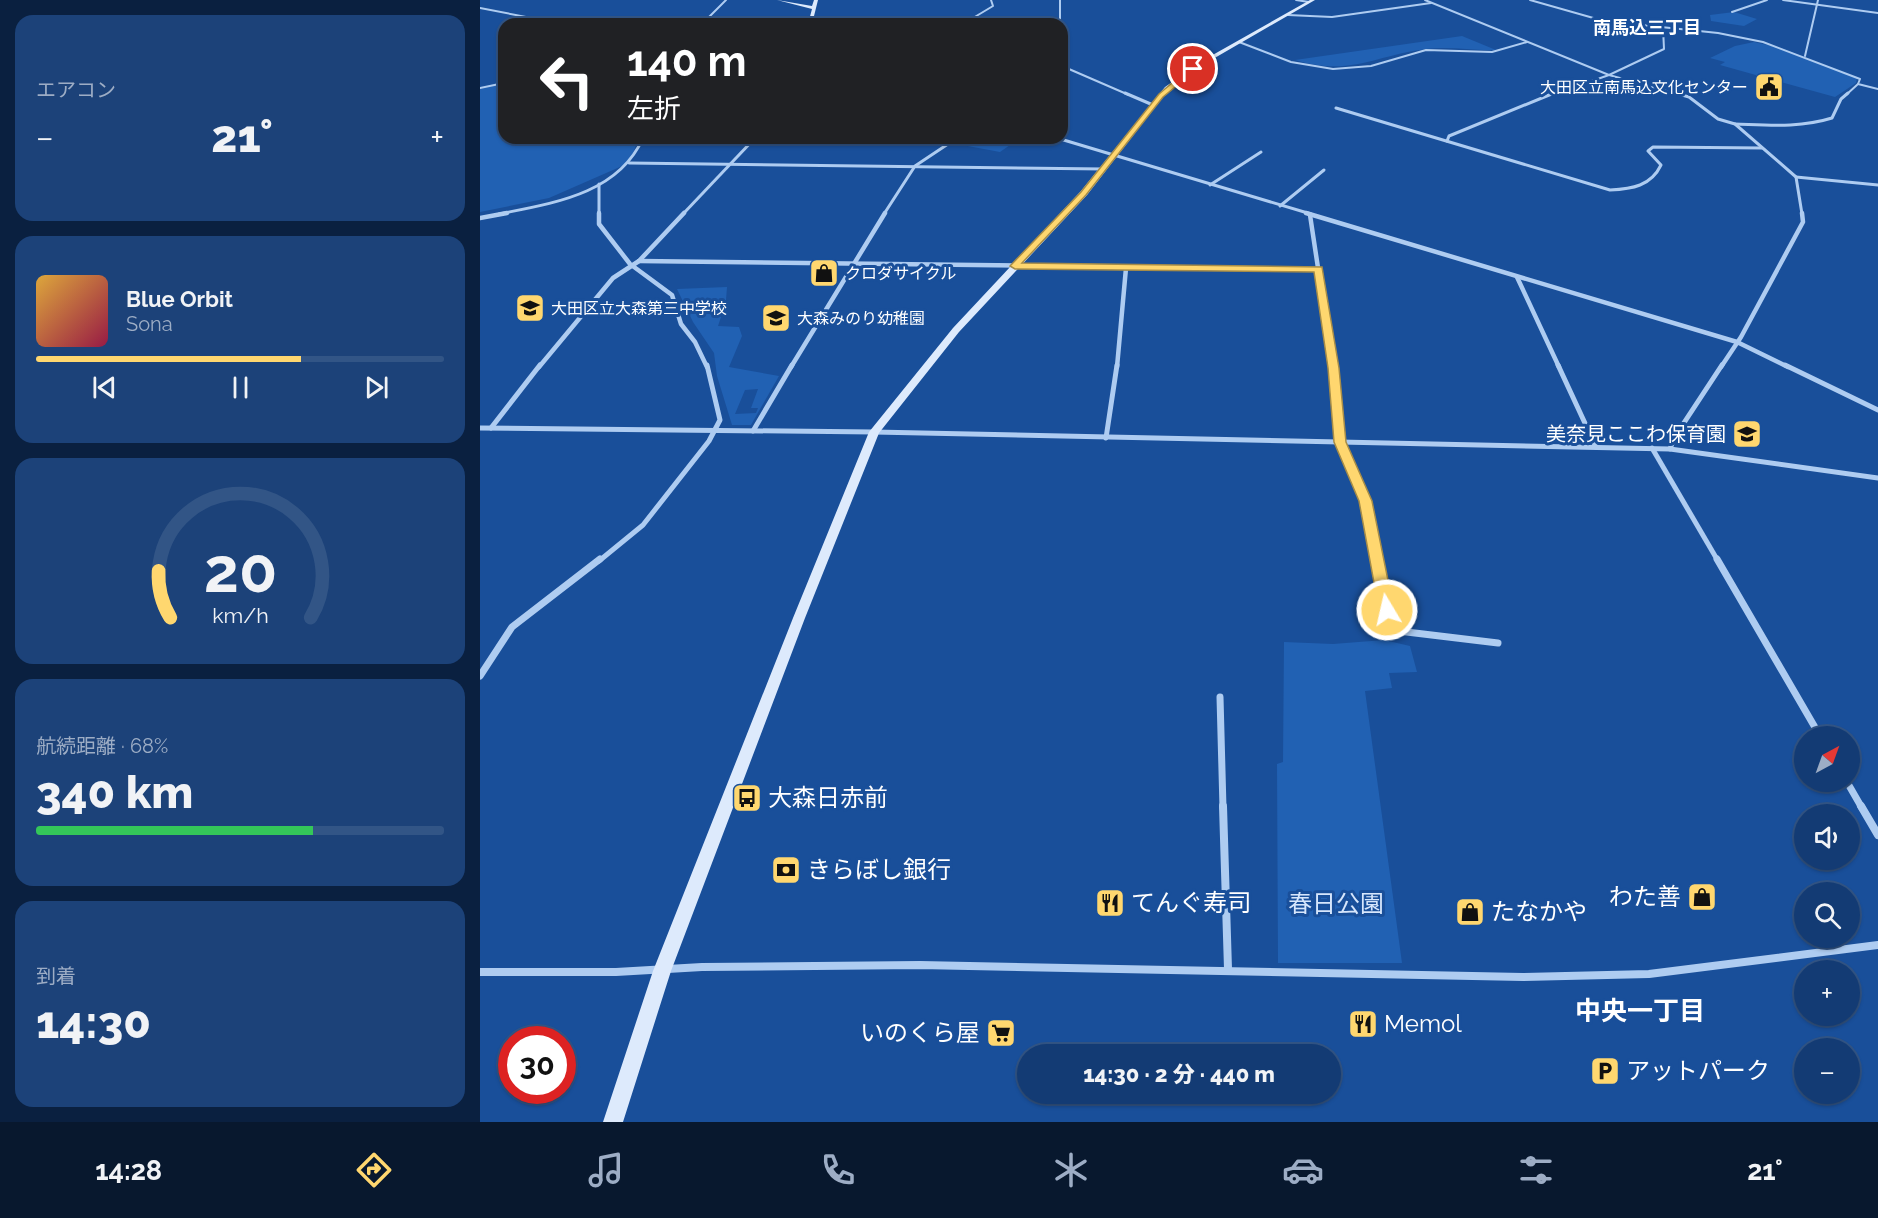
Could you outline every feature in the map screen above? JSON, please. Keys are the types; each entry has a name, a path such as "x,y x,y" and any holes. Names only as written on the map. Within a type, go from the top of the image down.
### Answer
{"street":[{"path":"708,18 726,0"},
{"path":"779,0 814,8"},
{"path":"812,18 817,0"},
{"path":"973,18 993,6 991,0"},
{"path":"1060,0 1060,18"},
{"path":"1296,0 1311,1"},
{"path":"1425,0 1609,75 1689,97 1718,119 1735,124 1784,126 1818,123 1832,118 1841,99 1858,84 1860,79 1805,56 1743,37 1587,17 1530,0"},
{"path":"1732,12 1767,0"},
{"path":"1783,0 1878,13"},
{"path":"1805,56 1818,0"},
{"path":"613,1122 662,971 874,432 949,339 1104,169 1153,105 1178,79 1311,1"},
{"path":"1288,15 1332,17 1432,3"},
{"path":"480,8 531,18"},
{"path":"1447,141 1449,136 1478,122 1554,94 1554,92 1609,75 1664,49 1663,28"},
{"path":"1239,42 1291,62 1317,68 1356,69 1426,50 1492,52 1528,42"},
{"path":"1068,69 1153,105"},
{"path":"480,88 498,84"},
{"path":"1858,84 1878,89"},
{"path":"1336,108 1610,190 1641,186 1659,170 1661,165 1648,151 1653,147 1762,148"},
{"path":"1735,124 1796,177 1878,185"},
{"path":"1068,141 1737,342 1878,410"},
{"path":"480,218 540,205 599,184 616,175 629,163 640,144"},
{"path":"639,261 749,144"},
{"path":"753,431 852,264 915,166 948,144"},
{"path":"1210,185 1261,152"},
{"path":"629,163 1104,169"},
{"path":"1280,206 1324,170"},
{"path":"1670,449 1674,438 1737,342 1803,222 1796,177"},
{"path":"480,676 512,627 550,600 644,525 716,430 720,420 710,372 695,342 681,324 672,295 630,264 599,224 599,184"},
{"path":"1310,214 1334,368 1340,442 1366,501 1390,630 1498,643"},
{"path":"491,428 578,317 613,278 630,264 639,261 1318,269"},
{"path":"1106,438 1120,347 1126,268"},
{"path":"1517,277 1596,447"},
{"path":"480,428 874,432 1652,448 1878,477"},
{"path":"1652,448 1814,726"},
{"path":"1220,697 1228,969"},
{"path":"1853,792 1878,835"},
{"path":"480,972 662,971 702,967 920,965 1228,969 1523,977 1649,974 1878,945"}],"green space":[{"path":"1734,12 1757,19 1744,26 1711,21 1710,15"},
{"path":"1462,36 1496,50 1426,49 1347,66 1314,65 1295,60"},
{"path":"1754,42 1781,48 1857,78 1856,83 1835,97 1720,65 1725,62 1710,58 1735,46"},
{"path":"498,85 498,144 637,144 629,163 549,198 480,212 480,89"},
{"path":"957,144 1011,144 1000,152"},
{"path":"727,287 726,300 718,313 721,317 718,326 739,327 742,336 729,367 779,376 751,425 732,425 717,376 714,353 693,322 677,289","holes":["758,389 751,408 758,408 756,413 735,414 745,390"]},
{"name":"春日公園","path":"1384,640 1410,646 1417,672 1389,673 1392,688 1365,691 1402,963 1278,963 1277,764 1283,762 1284,642 1333,644"}],"place":[{"name":"大田区立南馬込文化センター","path":"1769,87"},
{"name":"クロダサイクル","path":"824,273"},
{"name":"大田区立大森第三中学校","path":"530,308"},
{"name":"大森みのり幼稚園","path":"776,318"},
{"name":"美奈見ここわ保育園","path":"1747,434"},
{"name":"大森日赤前","path":"747,798"},
{"name":"きらぼし銀行","path":"786,870"},
{"name":"わた善","path":"1702,897"},
{"name":"てんぐ寿司","path":"1110,903"},
{"name":"たなかや","path":"1470,912"},
{"name":"Memol","path":"1363,1024"},
{"name":"いのくら屋","path":"1001,1033"},
{"name":"アットパーク","path":"1605,1071"}],"district":[{"name":"南馬込三丁目","path":"1647,28"},
{"name":"中央一丁目","path":"1640,1011"}],"route":[{"path":"1193,69 1161,95 1107,165 1015,266 1318,269 1334,368 1340,442 1366,501 1387,610"}]}
